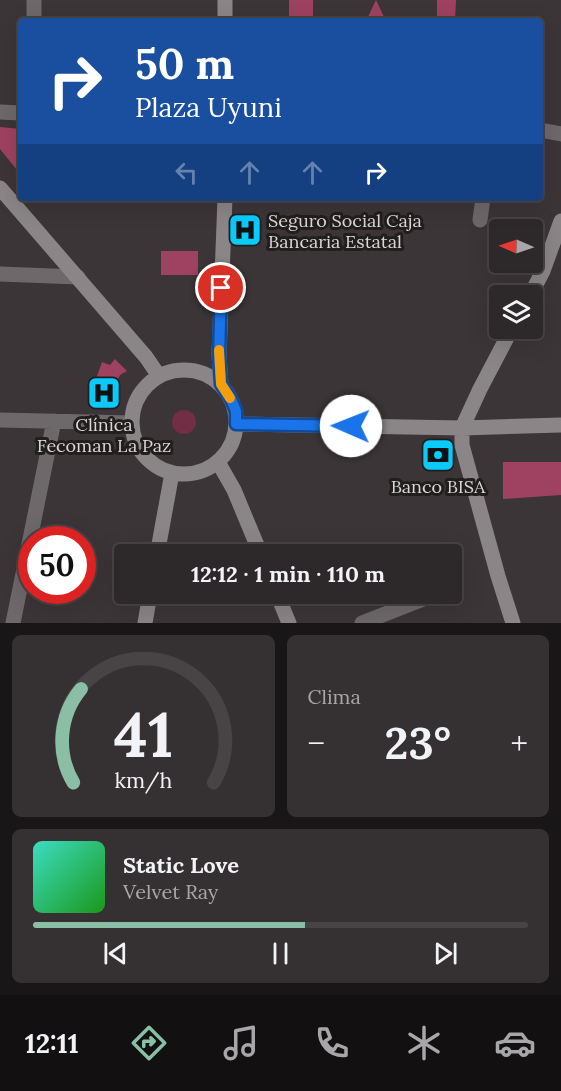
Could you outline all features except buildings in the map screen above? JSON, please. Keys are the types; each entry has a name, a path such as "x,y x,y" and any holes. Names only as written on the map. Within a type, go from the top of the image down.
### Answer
{"main road":[{"path":"225,0 225,18"},
{"path":"0,188 146,357 159,376"},
{"path":"221,384 219,355 225,201"},
{"path":"536,285 561,221"},
{"path":"506,339 462,428 462,445 513,623"},
{"path":"175,370 194,370 221,384 236,411 236,424 231,446 218,462 196,473 172,473 145,456 137,442 132,423 134,409 140,395 159,376 175,370"},
{"path":"236,424 462,428 561,425"},
{"path":"218,462 234,490 256,544"},
{"path":"159,544 172,473"},
{"path":"145,623 148,604"},
{"path":"281,604 289,623"}],"street":[{"path":"34,0 34,18"},
{"path":"0,112 18,113"},
{"path":"543,131 561,134"},
{"path":"480,220 483,201"},
{"path":"0,274 78,277"},
{"path":"0,420 132,423"},
{"path":"13,623 54,421"},
{"path":"362,623 410,604"}],"shaded area":[{"path":"184,410 193,413 196,422 193,431 184,434 175,431 172,422 175,413"}],"slow traffic":[{"path":"219,350 221,384 230,398"}],"place":[{"name":"Seguro Social Caja Bancaria Estatal","path":"245,230"},
{"name":"Clínica Fecoman La Paz","path":"104,393"},
{"name":"Banco BISA","path":"438,455"}],"route":[{"path":"221,288 219,355 221,384 236,411 236,424 351,426"}]}
